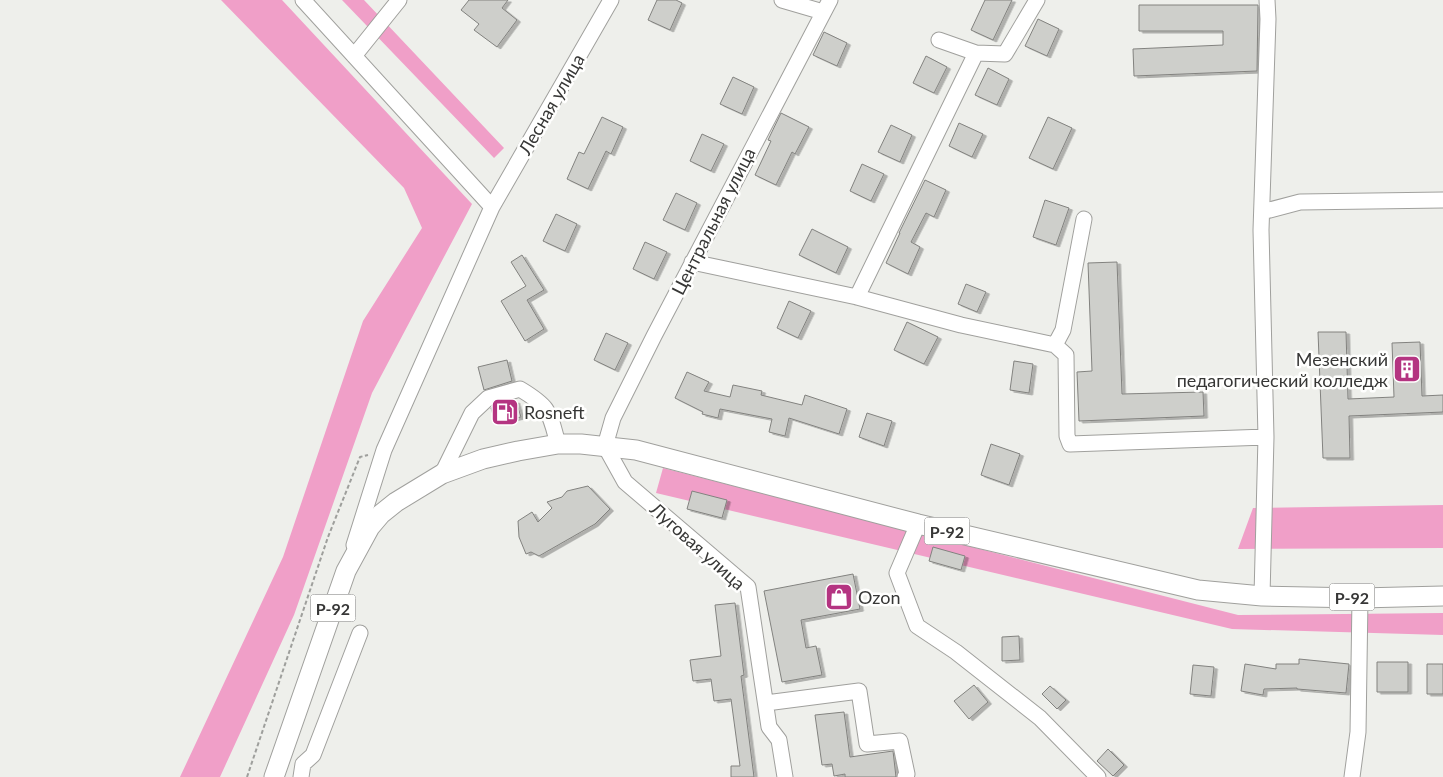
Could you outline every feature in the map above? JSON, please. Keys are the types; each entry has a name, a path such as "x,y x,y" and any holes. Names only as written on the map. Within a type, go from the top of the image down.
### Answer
{"main road":[{"name":"Р-92","path":"274,777 346,571 370,527 381,514 396,502 442,474 482,459 558,444 581,444 636,450 918,524 1198,590 1262,596 1360,598 1443,596"}],"street":[{"path":"303,0 492,207"},
{"path":"354,56 399,0"},
{"name":"Лесная улица","path":"346,571 384,450 492,207 610,0"},
{"path":"782,0 827,6"},
{"path":"939,40 976,53 1005,54 1037,0"},
{"path":"1262,596 1266,437 1262,212 1267,0"},
{"name":"Центральная улица","path":"605,446 613,418 692,262 827,6"},
{"path":"857,297 976,53"},
{"path":"1262,212 1300,202 1443,200"},
{"path":"1056,345 1063,330 1084,219"},
{"path":"692,262 857,297 961,325 1056,345 1066,355 1067,436 1070,444 1266,437"},
{"path":"442,474 472,413 488,398 520,389 538,399 549,412 558,444"},
{"name":"Луговая улица","path":"605,446 625,482 748,587 769,727 779,740 785,777"},
{"path":"918,524 897,573 917,626 956,652 1040,718 1098,777"},
{"path":"1352,777 1358,732 1360,598"},
{"path":"281,758 303,773 313,755 360,633"},
{"path":"766,703 858,691 867,744 900,741 907,774 905,777"}],"path":[{"path":"247,777 328,537 360,457 384,450"}],"shaded area":[{"path":"221,0 282,0 472,204 372,393 294,615 220,777 180,777 283,557 363,321 422,228 404,188"},
{"path":"342,0 364,0 504,148 494,158"},
{"path":"663,468 1238,615 1443,613 1443,635 1232,629 656,493"},
{"path":"1443,505 1443,548 1238,549 1253,508"}],"building":[{"path":"469,0 508,0 502,8 517,20 497,47 474,30 479,24 461,10"},
{"path":"657,0 676,0 682,3 670,30 648,20"},
{"path":"985,0 1012,0 993,40 971,30"},
{"path":"1139,5 1258,5 1257,71 1134,76 1133,49 1223,45 1223,31 1139,31"},
{"path":"1038,19 1059,29 1047,56 1025,46"},
{"path":"824,32 847,43 837,66 813,55"},
{"path":"926,56 947,67 934,93 913,83"},
{"path":"988,68 1009,79 997,105 975,95"},
{"path":"733,77 754,87 742,114 720,104"},
{"path":"781,113 809,127 795,154 792,152 776,185 755,175 771,141 768,140"},
{"path":"602,117 623,127 611,154 606,151 588,189 567,179 579,152 584,154"},
{"path":"1048,117 1072,128 1053,169 1029,158"},
{"path":"959,123 983,134 972,157 949,146"},
{"path":"891,125 912,135 900,162 878,152"},
{"path":"702,134 724,144 711,171 690,161"},
{"path":"862,164 884,174 871,201 850,191"},
{"path":"925,180 946,190 934,217 926,213 911,242 920,247 908,274 886,263"},
{"path":"676,193 697,203 685,230 663,220"},
{"path":"1045,200 1069,208 1056,245 1033,237"},
{"path":"556,214 577,224 565,251 543,241"},
{"path":"812,229 848,247 836,273 799,255"},
{"path":"645,242 667,252 654,279 633,269"},
{"path":"522,255 544,290 527,300 544,329 525,341 501,301 526,286 511,262"},
{"path":"1117,262 1122,394 1203,392 1204,416 1079,421 1077,372 1092,371 1088,263"},
{"path":"966,284 986,292 977,312 958,304"},
{"path":"789,301 811,311 798,338 777,328"},
{"path":"907,322 938,337 924,364 894,350"},
{"name":"Мезенский педагогический колледж","path":"1318,332 1346,332 1348,399 1394,397 1392,343 1420,342 1422,396 1443,395 1443,412 1349,416 1350,458 1323,458"},
{"path":"606,333 628,343 615,370 594,360"},
{"path":"507,360 512,381 484,390 478,367"},
{"path":"1014,361 1033,364 1029,393 1010,390"},
{"path":"687,372 709,382 704,391 730,397 733,385 762,391 761,395 802,405 805,395 847,409 839,434 789,418 785,436 769,432 772,419 720,409 718,418 702,414 703,412 675,398"},
{"name":"Rosneft","path":"516,401 521,417 495,423 491,408"},
{"path":"867,413 892,421 884,446 859,437"},
{"path":"991,444 1020,454 1009,485 981,475"},
{"path":"588,486 610,509 595,524 539,556 531,552 526,554 519,537 518,521 532,512 538,522 552,508 547,502 562,497 567,491"},
{"path":"692,491 727,500 722,518 687,509"},
{"path":"933,547 965,556 961,570 929,561"},
{"path":"853,574 860,609 801,620 806,648 816,646 822,675 782,682 764,591"},
{"path":"735,603 744,675 741,676 754,777 731,777 731,766 740,766 731,699 714,701 711,679 693,681 690,660 721,656 715,605"},
{"path":"1019,636 1020,660 1002,661 1002,637"},
{"path":"1299,659 1349,664 1346,693 1297,688 1264,689 1263,695 1241,691 1245,664 1276,669 1276,664 1299,664"},
{"path":"1377,662 1408,662 1408,692 1377,692"},
{"path":"1427,664 1443,664 1443,694 1427,694"},
{"path":"1193,665 1214,667 1211,696 1190,694"},
{"path":"974,685 988,702 969,719 954,701"},
{"path":"1050,686 1066,700 1057,709 1042,694"},
{"path":"844,712 850,757 893,751 896,777 845,777 845,774 834,776 832,764 822,765 815,715"},
{"path":"1108,749 1124,765 1113,776 1097,761"}],"place":[{"name":"Мезенский педагогический колледж","path":"1407,369"},
{"name":"Rosneft","path":"505,412"},
{"name":"Ozon","path":"839,597"}]}
